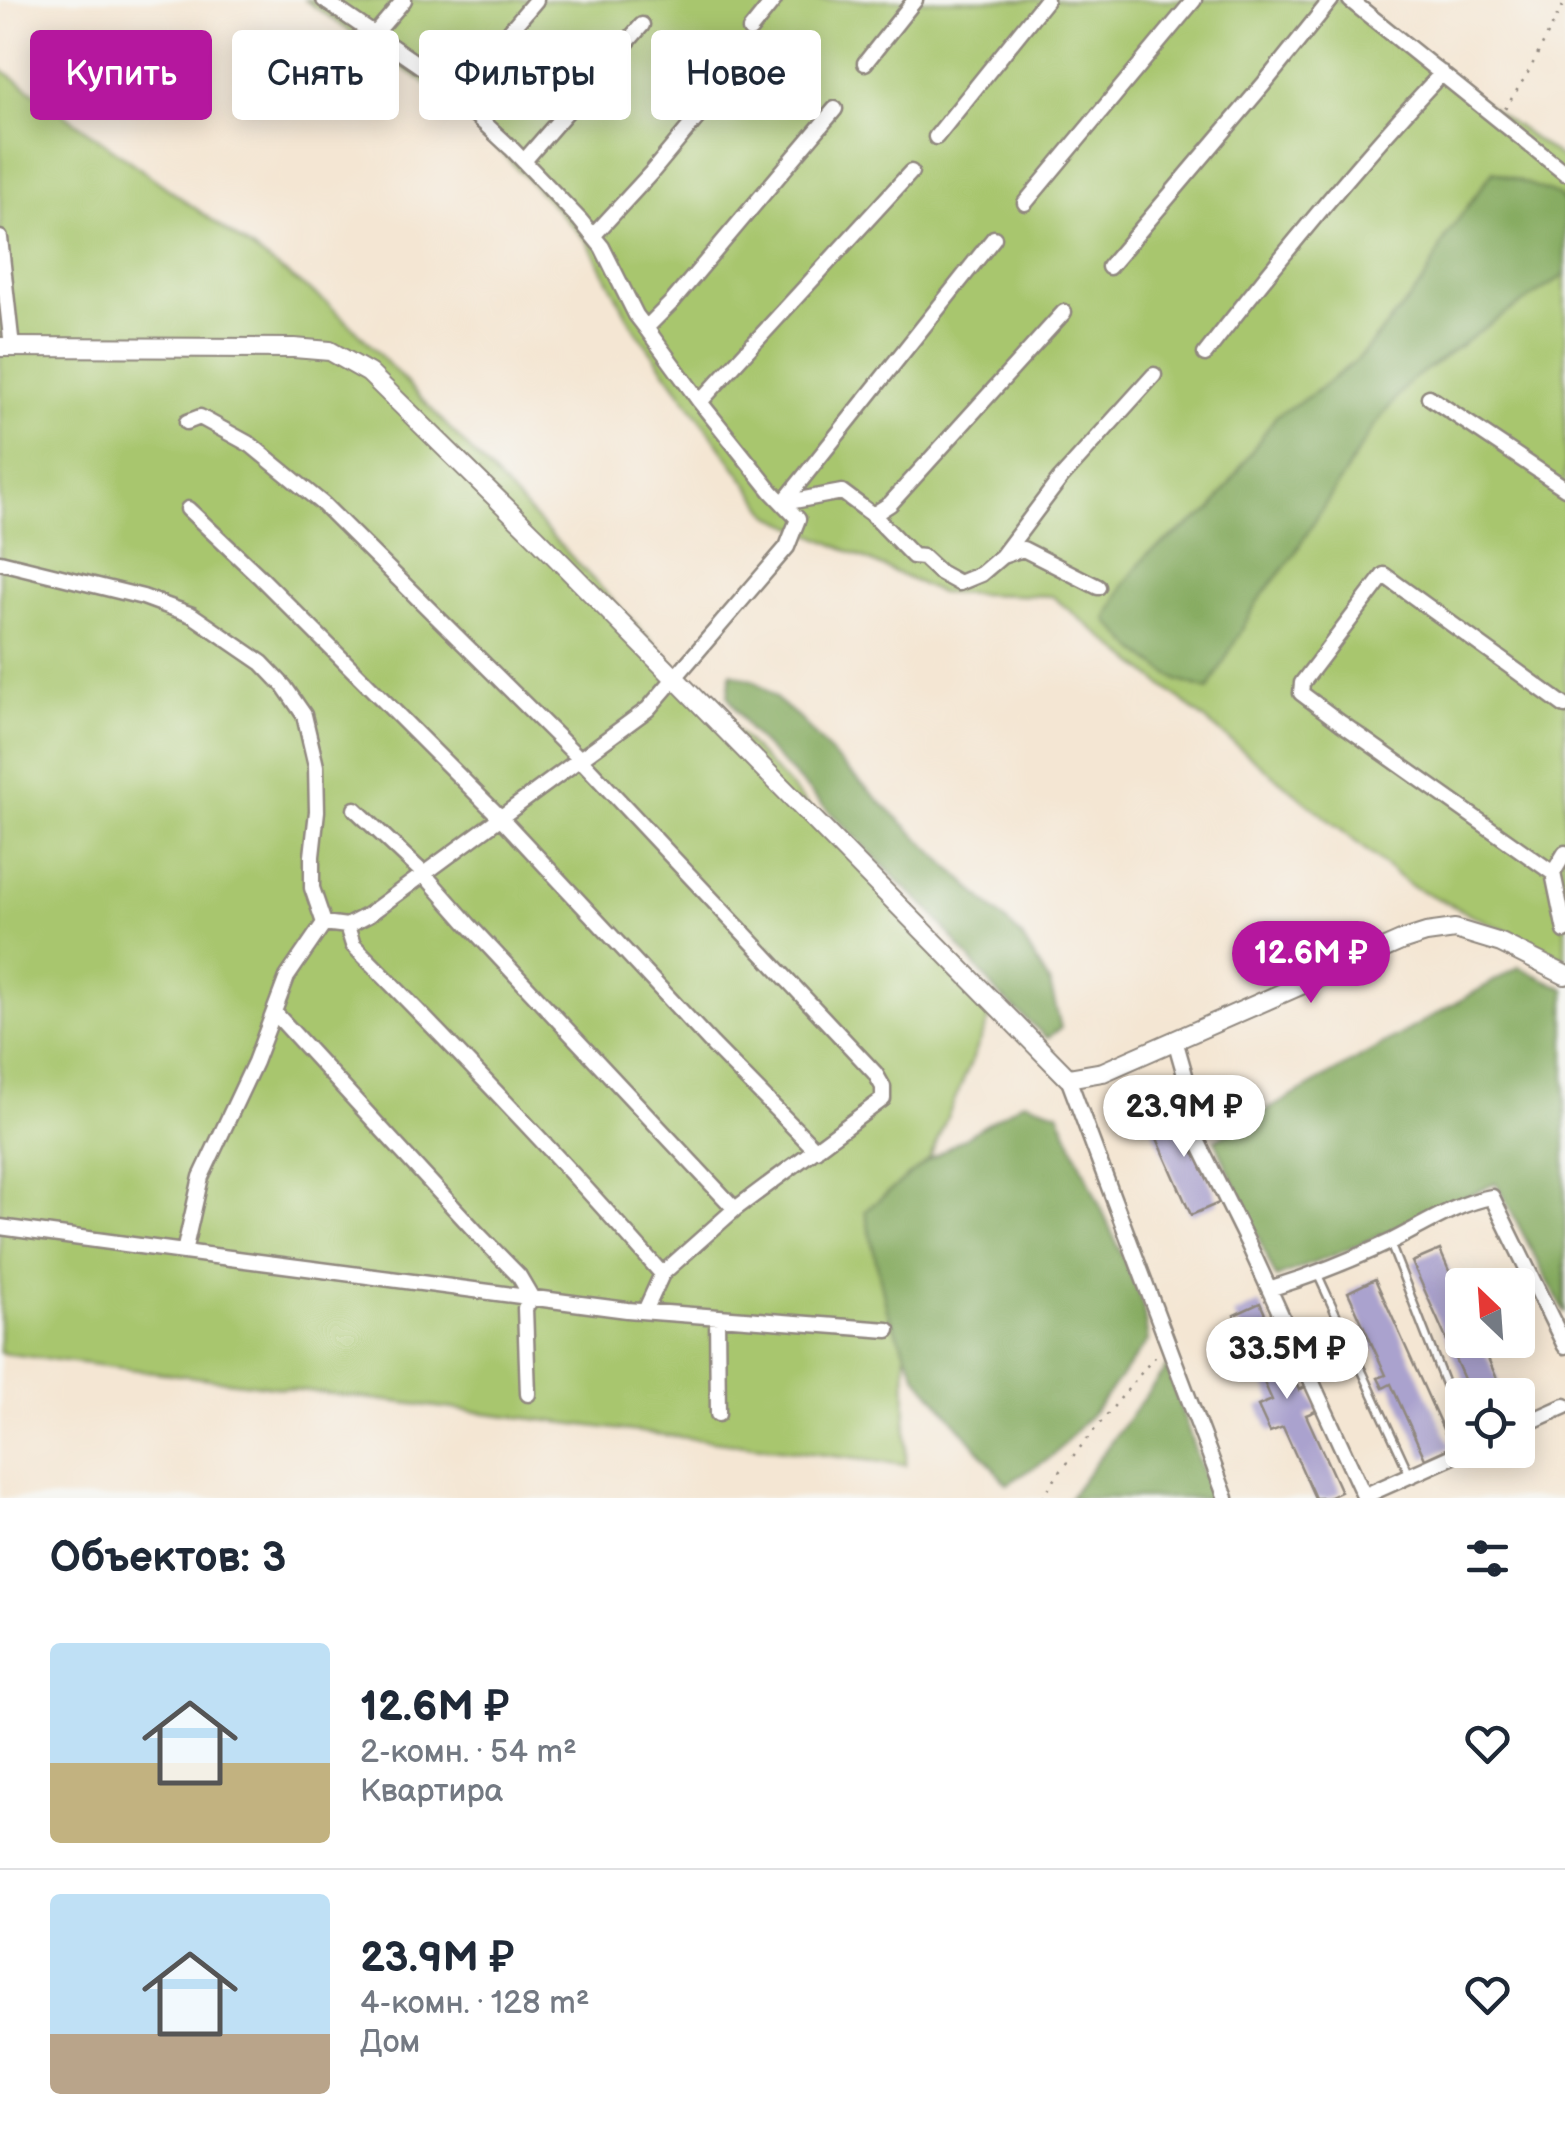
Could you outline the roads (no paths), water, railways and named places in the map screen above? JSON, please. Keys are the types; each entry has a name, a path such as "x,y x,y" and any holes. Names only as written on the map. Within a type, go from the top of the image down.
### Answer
{"street":[{"path":"324,0 367,30"},
{"path":"378,30 404,0"},
{"path":"511,30 536,0"},
{"path":"750,30 774,0"},
{"path":"865,62 915,0"},
{"path":"936,136 1046,0"},
{"path":"1025,203 1194,0"},
{"path":"1109,267 1331,0"},
{"path":"1350,0 1565,173"},
{"path":"524,162 642,25"},
{"path":"1206,354 1276,262 1371,149 1442,73"},
{"path":"646,328 674,301 835,109"},
{"path":"324,923 346,926 368,916 648,710 787,546 798,518 700,402 636,315 602,247 480,120"},
{"path":"593,236 696,120"},
{"path":"700,402 911,172"},
{"path":"0,238 6,347 294,348 330,351 369,373 674,676 1068,1078 1226,1498"},
{"path":"782,502 994,238"},
{"path":"873,514 890,504 1064,312"},
{"path":"782,502 842,492 873,514 914,556 924,558 959,583 980,574 1002,556 1060,479 1154,376"},
{"path":"1429,397 1565,488"},
{"path":"187,422 200,417 251,445 323,504 581,760 884,1087 883,1099 735,1209 662,1274 645,1311"},
{"path":"188,509 500,818 816,1150"},
{"path":"1002,556 1022,549 1098,587"},
{"path":"0,562 143,597 192,615 262,663 284,686 304,715 316,766 318,811 312,888 324,923"},
{"path":"1553,873 1301,693 1302,683 1384,575 1565,706"},
{"path":"355,809 424,873 735,1209"},
{"path":"1565,853 1553,873 1565,932"},
{"path":"184,1252 201,1178 255,1062 287,977 324,923"},
{"path":"346,926 353,945 483,1078 662,1274"},
{"path":"1068,1078 1103,1072 1426,933 1454,928 1563,971"},
{"path":"275,1013 519,1276 532,1298"},
{"path":"1175,1040 1198,1140 1364,1497 1445,1460"},
{"path":"1269,1289 1318,1274 1475,1200 1492,1197 1565,1346"},
{"path":"0,1227 532,1298 888,1330"},
{"path":"528,1394 524,1308 532,1298"},
{"path":"716,1317 718,1414"},
{"path":"1535,1420 1565,1406"}],"lane":[{"path":"1389,1242 1445,1385"},
{"path":"1318,1274 1410,1475"}]}
